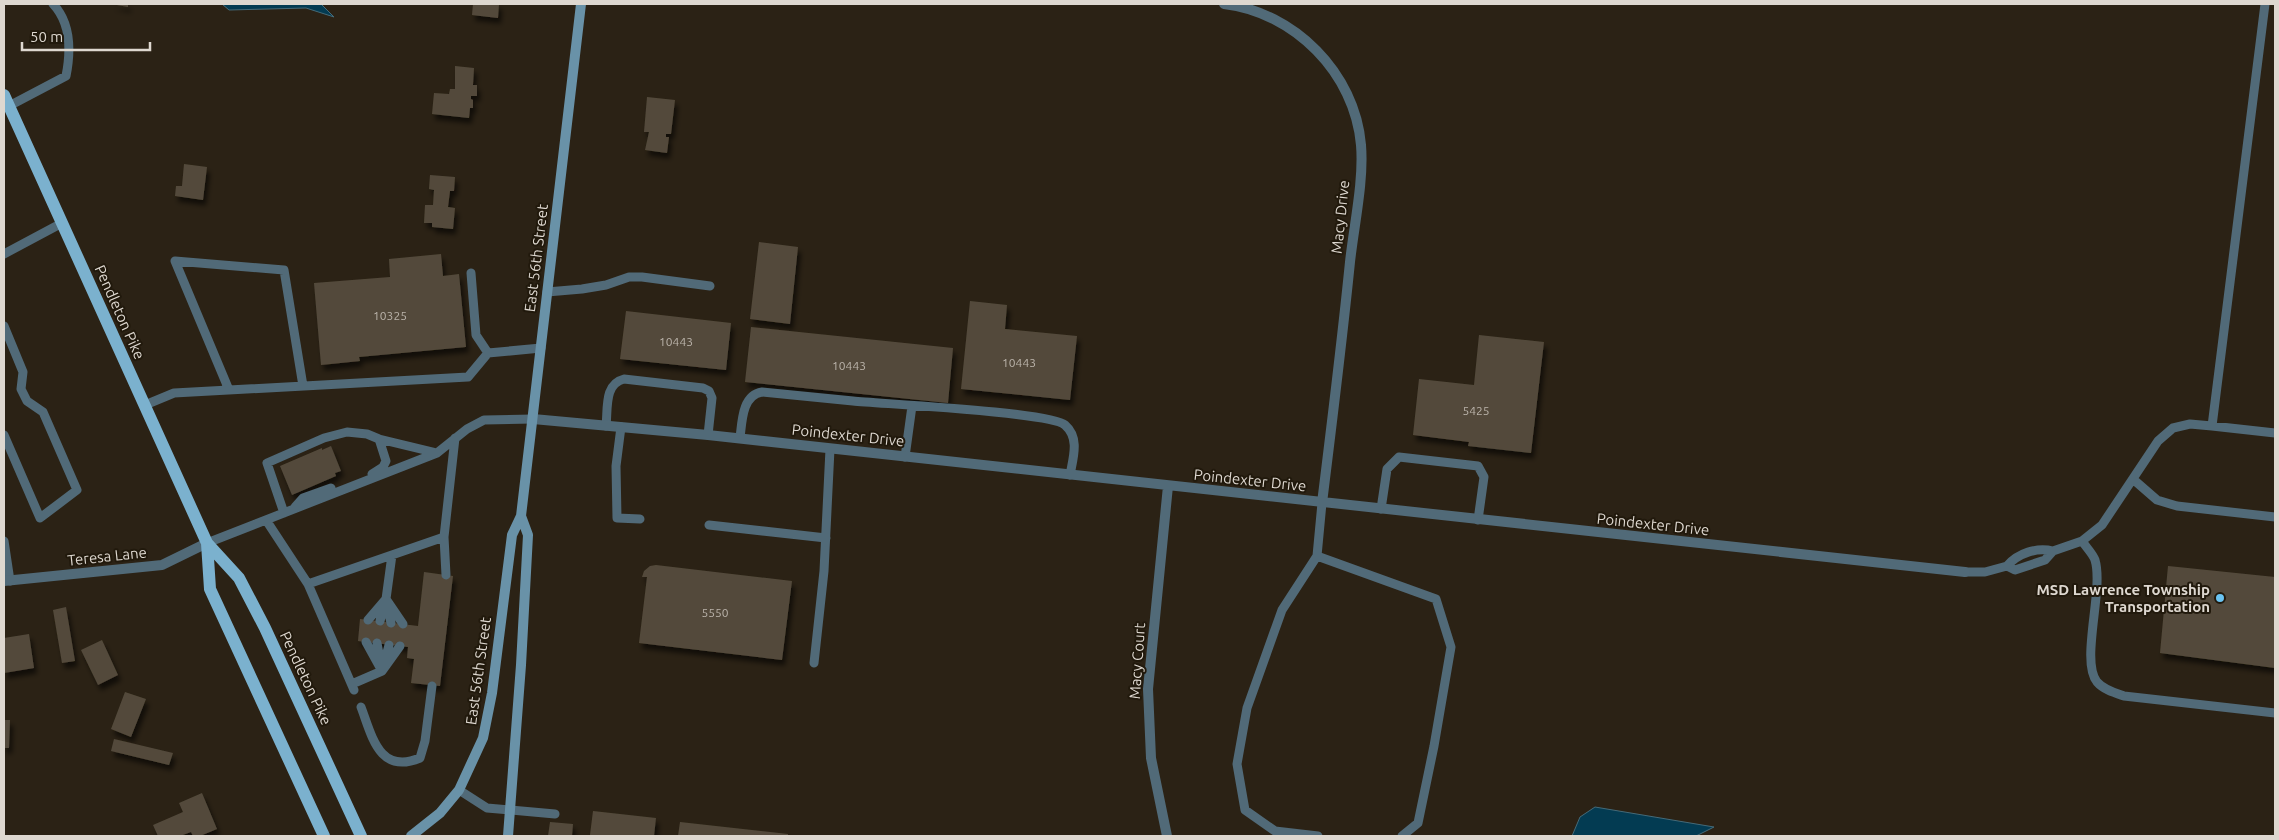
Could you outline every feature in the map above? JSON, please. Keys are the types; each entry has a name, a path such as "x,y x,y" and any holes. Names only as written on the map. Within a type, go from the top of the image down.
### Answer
{"main road":[{"name":"East 56th Street","path":"411,836 440,813 459,790 484,738 492,693 512,535 521,516 581,4"},
{"name":"Pendleton Pike","path":"6,100 207,542 239,578 265,628 361,836"},
{"name":"East 56th Street","path":"508,836 512,811 528,535 521,516"},
{"name":"Pendleton Pike","path":"207,542 210,589 324,836"}],"street":[{"name":"Macy Drive","path":"1224,4 1238,6 1259,13 1303,37 1335,74 1348,95 1361,145 1360,178 1340,364 1322,503"},
{"name":"Poindexter Drive","path":"533,420 740,438 1965,572"},
{"name":"Macy Court","path":"1167,836 1151,758 1148,689 1168,486"},
{"name":"Teresa Lane","path":"7,581 162,565 207,542"}],"lane":[{"path":"6,100 66,76 71,50 62,13 53,4"},
{"path":"2212,426 2265,4"},
{"path":"4,254 62,223"},
{"path":"229,390 175,261 284,270 302,386"},
{"path":"471,273 476,336 488,353"},
{"path":"547,292 598,287 629,277 710,286"},
{"path":"4,326 23,372 21,389 27,401 43,412 78,490 40,518 4,435"},
{"path":"145,405 174,393 468,377 488,353 541,348"},
{"path":"606,426 611,387 615,382 624,379 703,388 709,391 712,398 708,435"},
{"path":"740,438 748,400 754,393 762,392 1024,416 1050,419 1064,424 1073,437 1074,443 1070,475"},
{"path":"905,457 912,406"},
{"path":"207,542 437,453 467,429 484,420 533,420"},
{"path":"1965,572 1985,572 2007,566 2014,558 2042,548 2053,551 2082,541 2102,526 2158,441 2173,428 2190,424 2275,433"},
{"path":"621,427 616,466 617,518 640,519"},
{"path":"288,511 267,463 324,438 347,432 367,434 379,439 437,453"},
{"path":"446,575 444,537 455,438"},
{"path":"288,511 303,498 368,476 383,467 386,456 379,439"},
{"path":"814,663 826,538 830,448"},
{"path":"1381,509 1387,469 1399,457 1468,464 1478,466 1484,477 1478,520"},
{"path":"2134,480 2157,500 2177,506 2275,517"},
{"path":"1318,836 1275,831 1245,810 1237,764 1246,708 1282,610 1317,556 1322,503"},
{"path":"266,520 308,584 353,687 382,672 400,646"},
{"path":"709,525 826,538"},
{"path":"308,584 444,537"},
{"path":"4,541 7,581"},
{"path":"2082,541 2095,560 2096,583 2091,667 2096,681 2107,690 2124,696 2275,713"},
{"path":"380,621 386,599 392,555"},
{"path":"1317,556 1436,599 1448,637 1451,647 1434,746 1418,823 1402,836"},
{"path":"368,620 386,599"},
{"path":"386,599 392,622"},
{"path":"386,599 403,624"},
{"path":"366,642 382,672"},
{"path":"377,643 382,672"},
{"path":"382,672 389,644"},
{"path":"361,707 375,745 385,758 401,763 410,762 420,758 425,741 432,686"},
{"path":"459,790 487,808 555,814"}],"water":[{"path":"222,4 321,4 334,17 306,8 229,10"},
{"path":"1595,807 1714,827 1696,836 1572,836 1580,817"}],"building":[{"path":"111,4 128,4 128,7"},
{"path":"473,4 499,4 498,18 472,15"},
{"path":"455,66 474,68 473,85 477,85 477,96 471,96 473,108 470,108 469,118 432,114 434,93 449,94 450,89 455,89"},
{"path":"647,97 675,100 671,134 666,134 666,137 669,137 667,153 645,150 649,132 644,132"},
{"path":"184,164 207,167 203,200 175,196 176,186 182,186"},
{"path":"430,175 455,177 454,191 450,191 448,207 455,208 453,229 432,227 432,223 424,223 425,205 433,205 434,190 429,189"},
{"path":"759,242 798,247 790,324 750,319"},
{"path":"441,254 443,276 459,274 466,347 359,357 360,361 321,365 314,283 390,277 389,259"},
{"path":"970,301 1007,305 1005,329 1077,336 1070,400 961,389"},
{"path":"626,311 731,323 726,370 620,359"},
{"path":"751,327 953,348 948,403 745,382"},
{"path":"1479,335 1544,342 1531,453 1468,446 1469,442 1413,435 1419,379 1474,385"},
{"path":"331,446 341,471 335,473 336,476 292,495 280,466"},
{"path":"656,565 792,581 782,660 639,643 647,577 642,577 644,571 650,566"},
{"name":"MSD Lawrence Township Transportation","path":"2168,566 2275,577 2275,668 2160,653"},
{"path":"424,572 453,576 440,686 411,683 414,659 407,658 408,647 358,641 360,619 418,626"},
{"path":"66,607 75,661 62,663 53,610"},
{"path":"29,634 34,668 4,673 4,638"},
{"path":"102,640 118,675 98,685 81,650"},
{"path":"125,692 146,699 131,737 111,729"},
{"path":"4,720 10,720 9,748 4,748"},
{"path":"114,739 173,753 169,765 111,751"},
{"path":"202,793 217,829 200,836 193,836 191,832 180,836 158,836 153,825 183,812 179,803"},
{"path":"593,811 656,818 654,836 590,835"},
{"path":"550,822 573,824 572,836 548,836"},
{"path":"680,822 788,834 788,836 678,836"}],"place":[{"name":"MSD Lawrence Township Transportation","path":"2220,598"}]}
